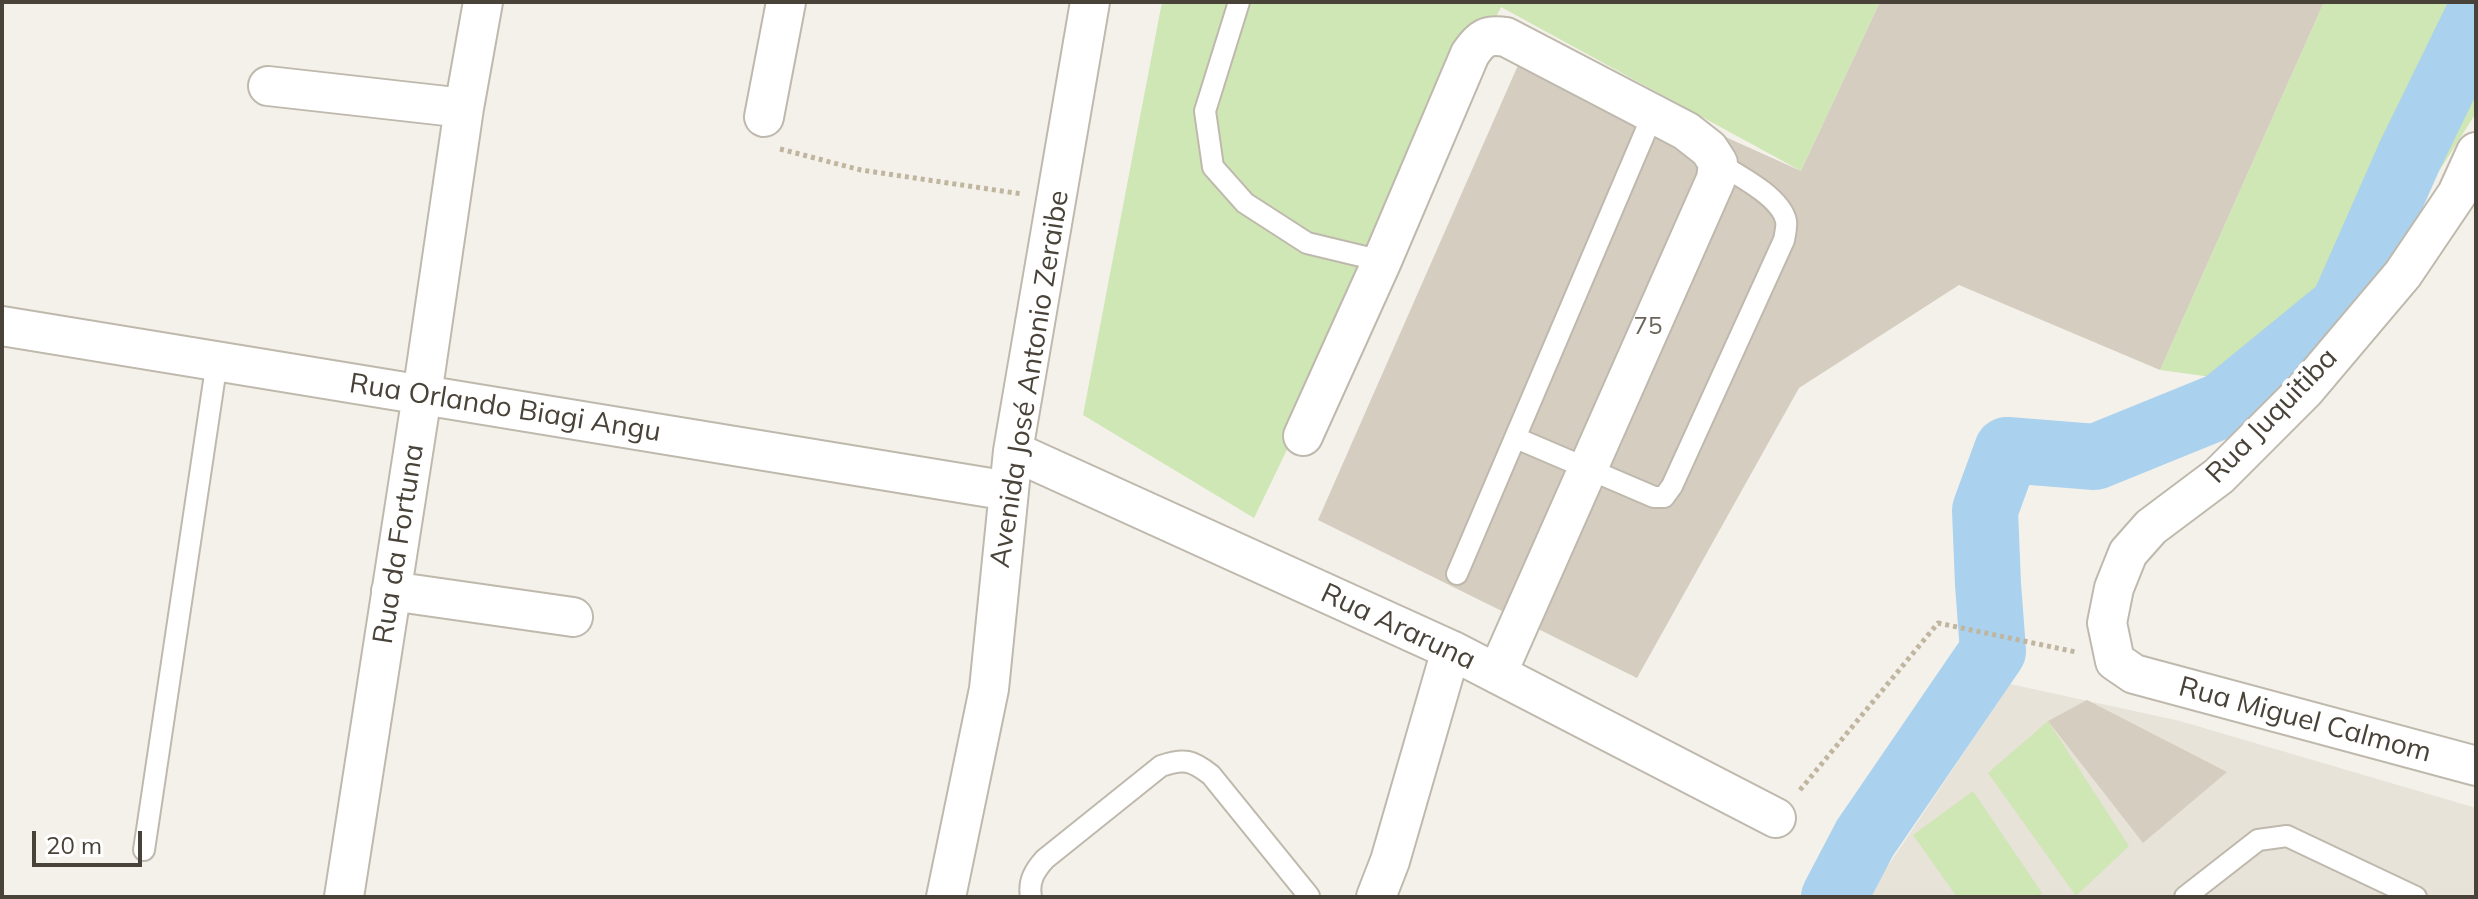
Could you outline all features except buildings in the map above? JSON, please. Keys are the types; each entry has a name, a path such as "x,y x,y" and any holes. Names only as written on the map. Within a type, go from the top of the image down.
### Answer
{"street":[{"name":"Rua da Fortuna","path":"344,897 464,108 483,2"},
{"path":"764,117 786,2"},
{"name":"Avenida José Antonio Zeraibe","path":"946,897 989,689 1013,451 1090,2"},
{"path":"1303,436 1470,54 1479,41 1490,34 1506,37 1686,131 1709,149 1718,163 1716,179 1497,674"},
{"path":"268,86 464,108"},
{"name":"Rua Juquitiba","path":"2124,668 2107,623 2114,588 2128,553 2151,527 2219,476 2305,390 2403,274 2457,194 2476,152"},
{"name":"Rua Orlando Biagi Angu","path":"2,326 1009,491"},
{"name":"Rua Araruna","path":"1013,451 1451,650 1776,818"},
{"path":"391,591 573,617"},
{"path":"1376,897 1390,861 1451,650"},
{"name":"Rua Miguel Calmom","path":"2124,668 2476,766"}],"lane":[{"path":"1239,2 1205,111 1213,167 1245,203 1307,243 1382,261"},
{"path":"1457,574 1653,114"},
{"path":"1516,438 1641,493 1664,497 1672,486 1784,240 1786,221 1776,203 1718,163"},
{"path":"144,850 217,361"},
{"path":"1031,897 1029,888 1034,871 1045,859 1161,766 1176,760 1196,763 1211,775 1309,896"},
{"path":"2185,897 2258,840 2287,836 2416,897"}],"path":[{"path":"764,117 763,135 768,144 783,151 861,170 1058,199"},
{"path":"1776,818 1938,623 2023,640 2124,668"}],"shaded area":[{"path":"2010,684 2180,721 2476,808 2476,897 1867,897"}],"green space":[{"path":"1162,2 1880,2 1801,171 1501,7 1254,518 1083,415"},
{"path":"2324,2 2476,2 2476,113 2301,389 2160,370"},
{"path":"2048,721 2129,846 2076,896 1988,773"},
{"path":"1973,791 2042,893 2038,897 1957,897 1913,835"}],"waterway":[{"path":"1834,897 1865,838 1993,651 1985,510 2007,450 2095,457 2223,405 2343,307 2410,155 2476,20"}]}
